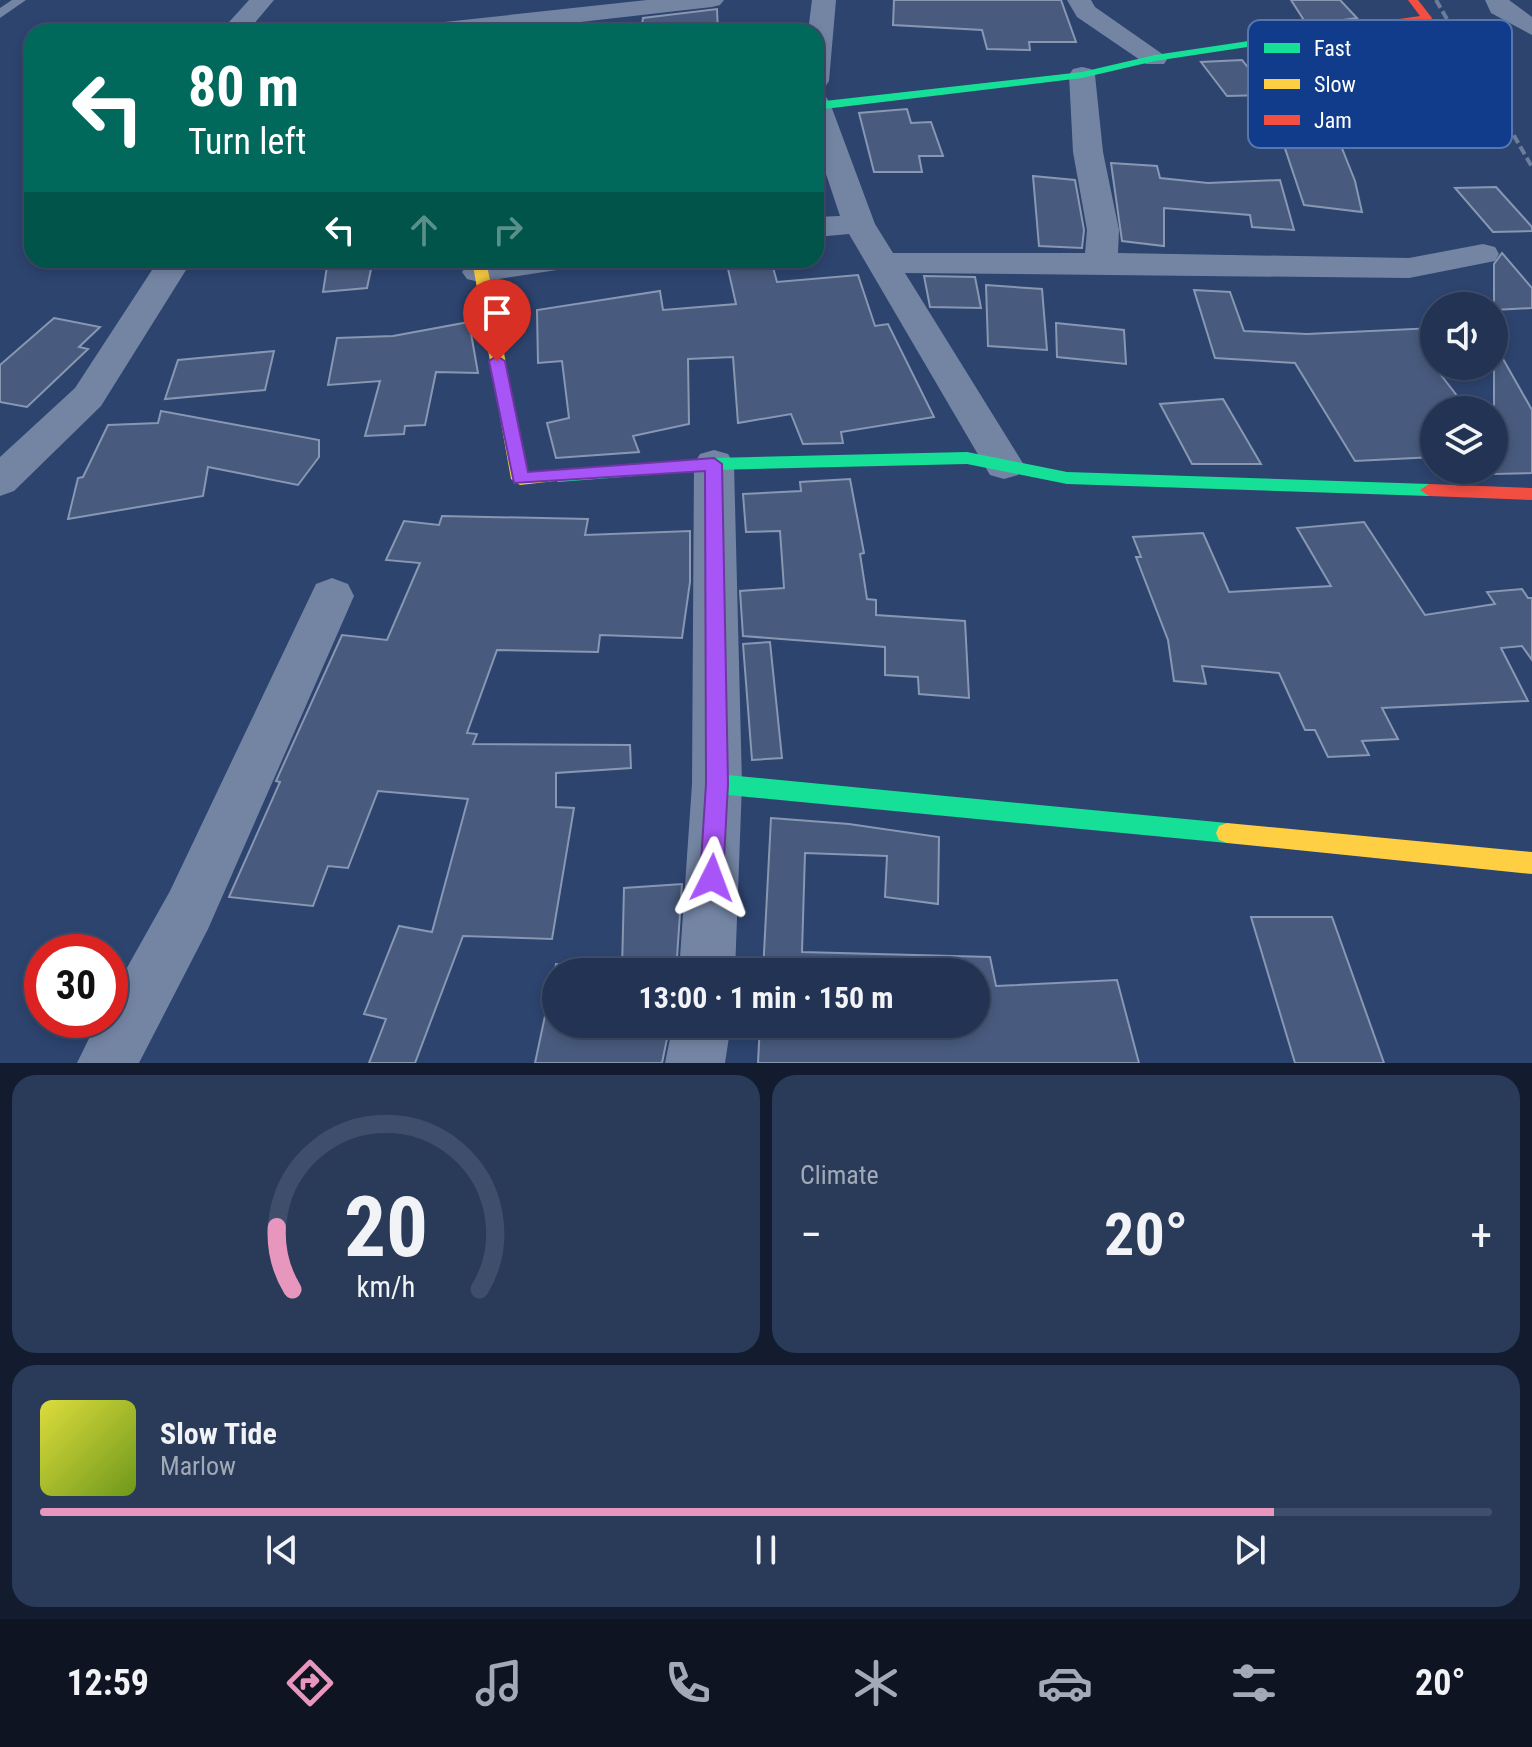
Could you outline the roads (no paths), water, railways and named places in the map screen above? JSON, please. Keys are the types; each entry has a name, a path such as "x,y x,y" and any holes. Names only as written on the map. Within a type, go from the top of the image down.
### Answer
{"street":[{"path":"240,24 262,0"},
{"path":"498,24 712,0"},
{"path":"822,24 824,0"},
{"path":"1079,0 1086,12 1155,58"},
{"path":"1413,0 1427,18 1413,20"},
{"path":"1497,0 1500,8 1532,28"},
{"path":"824,104 1082,75 1155,58 1248,44"},
{"path":"1082,75 1088,152 1103,230 1101,263"},
{"path":"824,127 859,224 885,263 985,452"},
{"path":"824,226 859,224"},
{"path":"885,263 1409,268 1483,254"},
{"path":"0,481 88,397 169,268"},
{"path":"479,268 520,479 714,464 985,452 1067,478 1532,494"},
{"path":"708,958 717,784 714,464"},
{"path":"107,1063 189,910 332,596"},
{"path":"717,784 1532,863"},
{"path":"695,1063 699,1038"}],"lane":[{"path":"0,14 20,0"}],"railway":[{"path":"1436,0 1447,20"},
{"path":"1512,132 1532,167"}]}
